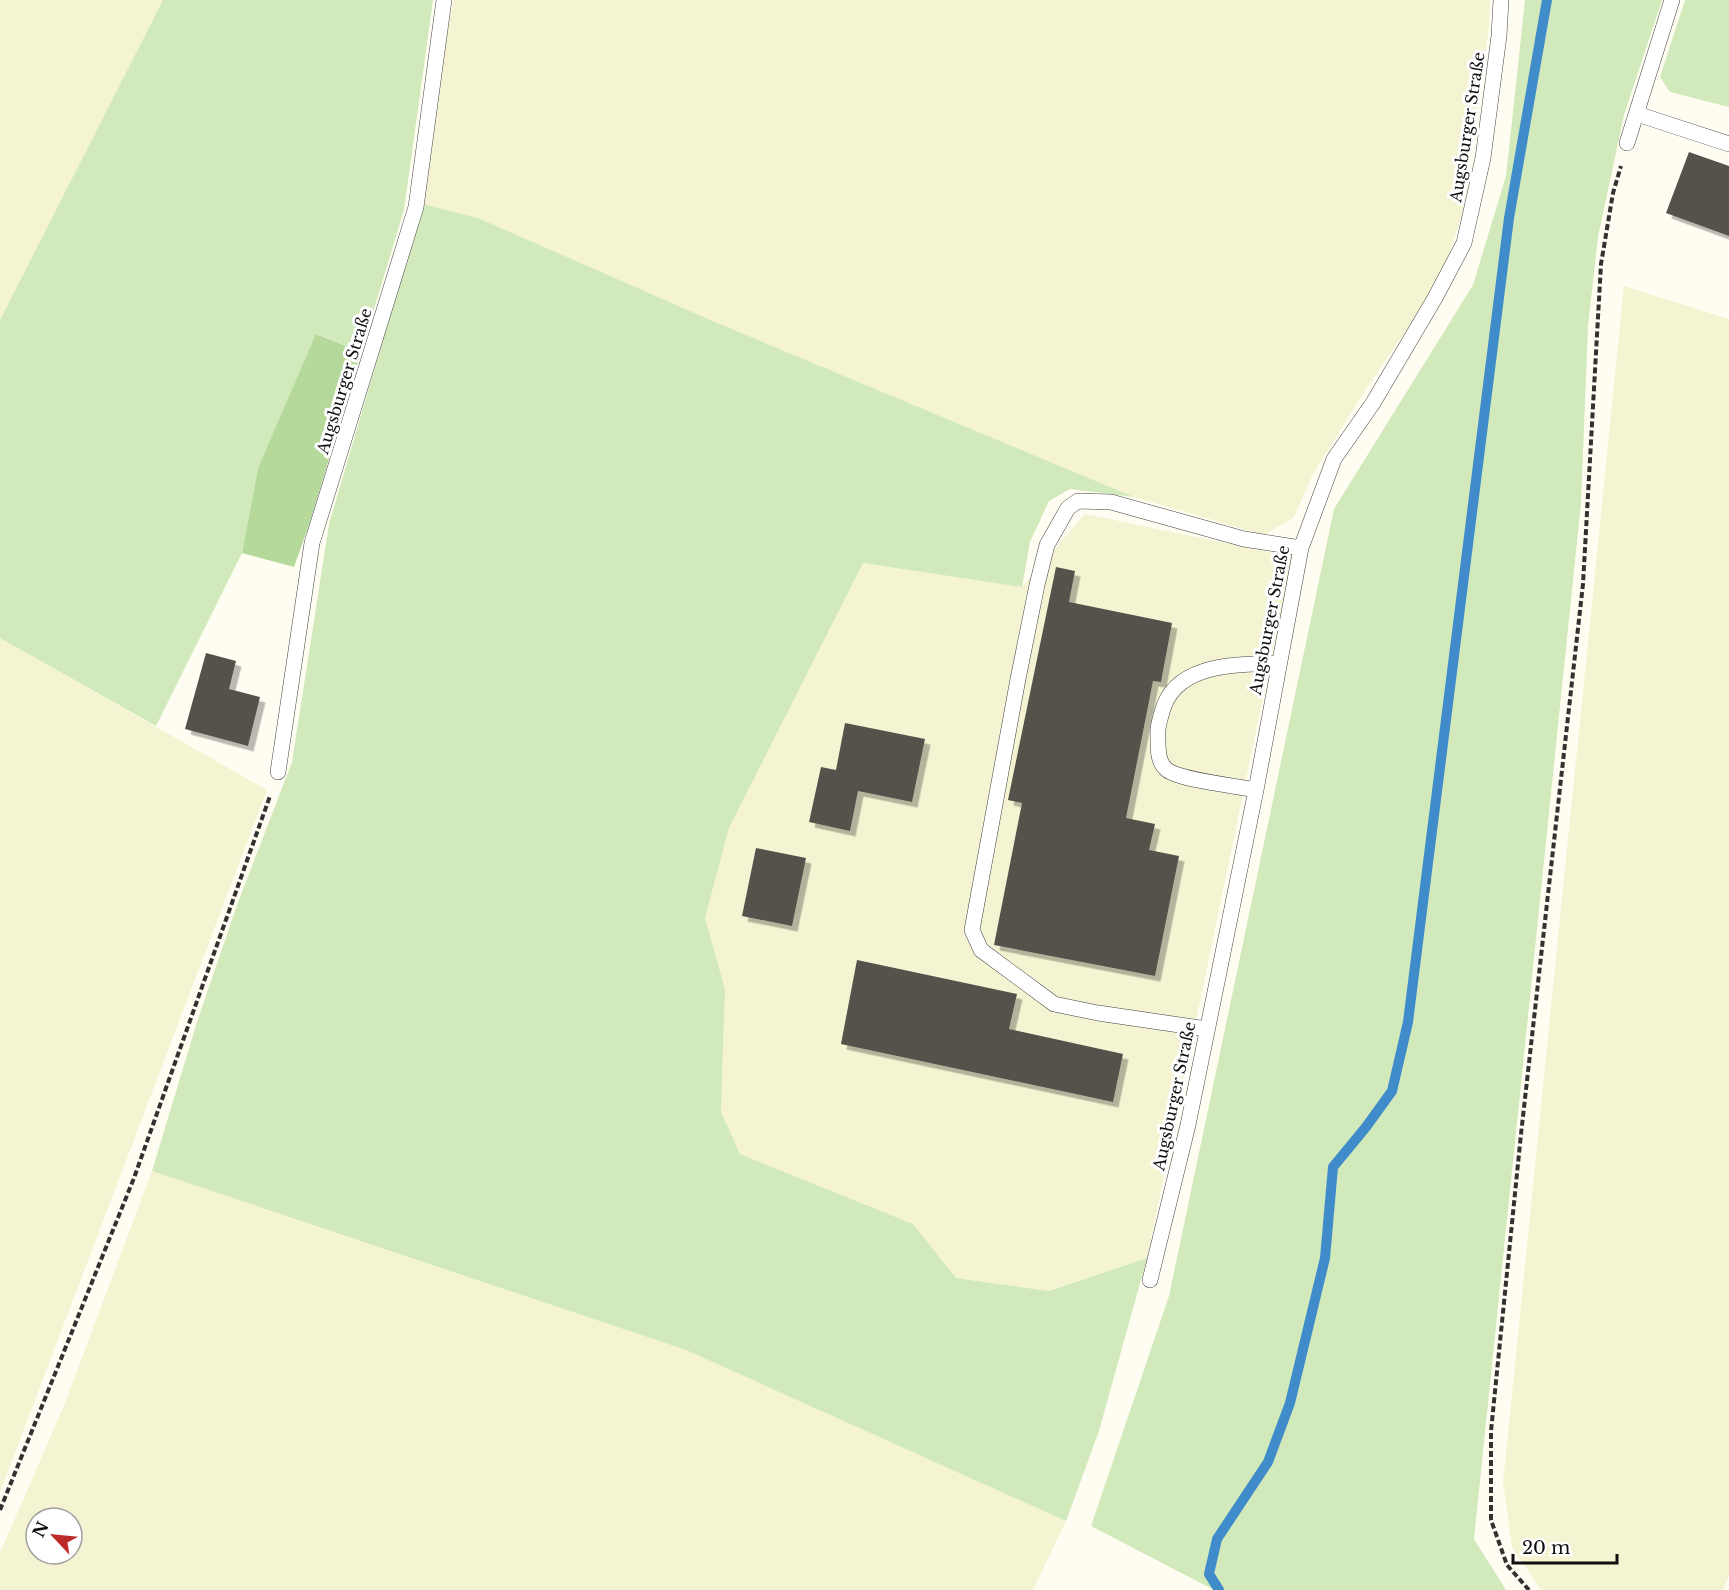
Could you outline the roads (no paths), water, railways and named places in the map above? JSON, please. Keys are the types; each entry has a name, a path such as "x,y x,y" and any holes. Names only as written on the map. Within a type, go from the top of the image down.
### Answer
{"lane":[{"name":"Augsburger Straße","path":"278,772 312,543 416,207 444,0"},
{"name":"Augsburger Straße","path":"1150,1280 1188,1125 1256,790 1301,548 1334,459 1373,403 1435,298 1464,243 1483,158 1499,36 1501,0"},
{"path":"1627,143 1672,0"},
{"path":"1637,114 1729,144"},
{"path":"1207,1029 1054,1004 981,950 972,930 1018,679 1047,544 1068,508 1078,501 1111,502 1244,539 1301,548"},
{"path":"1256,790 1183,777 1167,770 1159,757 1157,730 1164,705 1177,684 1194,674 1230,665 1279,663"}],"waterway":[{"path":"1219,1590 1209,1574 1217,1539 1268,1462 1290,1403 1325,1258 1333,1167 1392,1091 1408,1022 1509,218 1547,0"}]}
